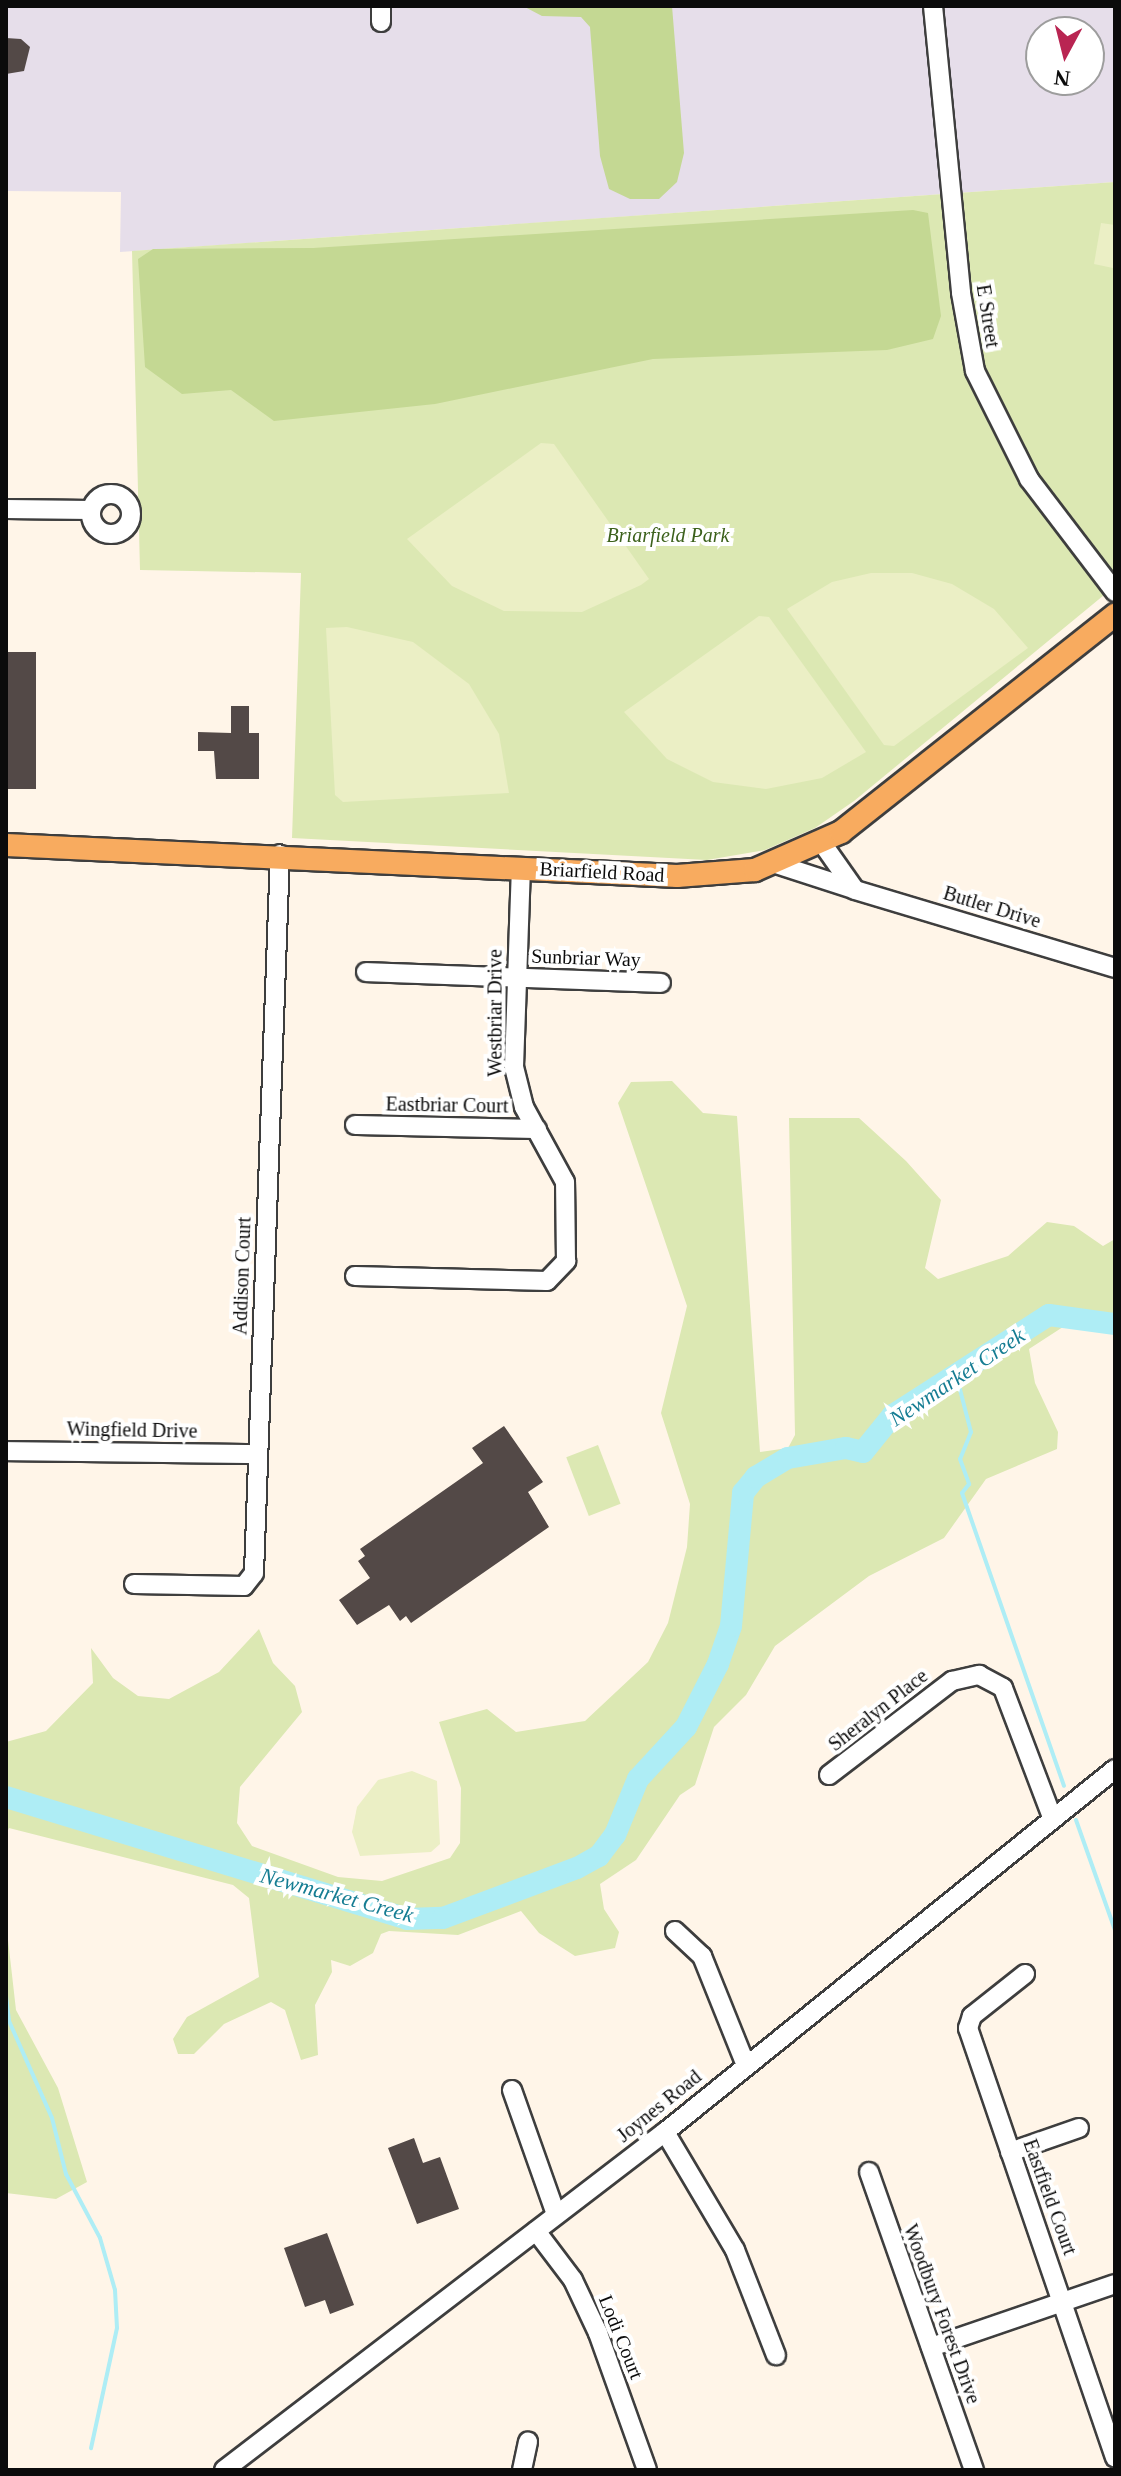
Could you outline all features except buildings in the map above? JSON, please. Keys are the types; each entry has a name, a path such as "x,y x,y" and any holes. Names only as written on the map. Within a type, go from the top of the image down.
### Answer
{"main road":[{"name":"Briarfield Road","path":"6,845 280,854 705,876 776,864 822,843 1115,615"}],"street":[{"name":"E Street","path":"933,6 962,305 975,371 1029,479 1115,592"},
{"path":"6,509 91,510"},
{"path":"822,843 855,890"},
{"name":"Addison Court","path":"134,1584 249,1583 258,1454 280,854"},
{"name":"Butler Drive","path":"776,864 1115,968"},
{"name":"Westbriar Drive","path":"355,1276 555,1278 566,1261 567,1197 559,1164 516,1086 516,977 521,868"},
{"name":"Sunbriar Way","path":"366,972 661,983"},
{"name":"Eastbriar Court","path":"355,1125 537,1129"},
{"name":"Wingfield Drive","path":"6,1451 258,1454"},
{"name":"Sheralyn Place","path":"829,1775 952,1681 979,1675 1003,1688 1052,1817"},
{"name":"Joynes Road","path":"224,2470 250,2463 556,2214 665,2132 745,2063 1115,1769"},
{"path":"675,1931 702,1956 745,2063"},
{"name":"Eastfield Court","path":"1025,1974 972,2016 968,2028 1114,2452"},
{"path":"512,2090 556,2214"},
{"path":"1010,2152 1079,2128"},
{"path":"665,2132 735,2250 776,2355"},
{"name":"Woodbury Forest Drive","path":"869,2172 974,2470"},
{"name":"Lodi Court","path":"536,2231 573,2280 598,2333 647,2470"},
{"path":"931,2347 1115,2284"},
{"path":"522,2470 528,2442"}],"shaded area":[{"path":"6,6 1115,6 1115,182 120,252 121,192 6,191"}],"green space":[{"path":"523,6 672,6 684,153 677,182 659,199 630,199 609,189 600,156 590,27 581,17 542,16"},
{"name":"Briarfield Park","path":"1115,182 1115,586 854,801 815,828 765,850 707,860 292,838 301,573 140,570 132,251"},
{"path":"913,210 928,213 941,316 933,339 887,350 653,359 435,404 274,421 231,390 182,394 145,367 138,259 153,249 313,248"},
{"path":"1101,223 1115,225 1113,268 1094,264"},
{"path":"541,443 554,444 649,579 582,612 504,611 452,586 407,539"},
{"path":"871,573 912,573 952,584 994,609 1028,648 894,746 884,745 787,609 832,582"},
{"path":"759,616 769,617 866,752 822,778 766,789 713,782 667,759 624,712"},
{"path":"347,627 413,642 469,684 499,734 509,793 343,802 335,795 326,628"},
{"path":"672,1081 703,1113 737,1116 760,1452 788,1448 795,1435 789,1118 859,1118 906,1161 941,1200 925,1268 938,1279 1008,1256 1047,1222 1074,1226 1103,1246 1115,1239 1115,1333 1066,1325 1029,1349 1035,1383 1058,1432 1057,1449 986,1479 944,1538 869,1576 775,1646 746,1695 714,1727 695,1785 680,1795 636,1860 600,1884 604,1909 619,1932 615,1948 575,1956 539,1933 521,1911 458,1935 389,1931 381,1934 373,1953 350,1966 331,1960 332,1972 315,2005 318,2055 301,2060 285,2010 271,2002 224,2024 194,2054 178,2054 173,2039 187,2017 259,1977 249,1898 233,1885 9,1828 6,1835 6,1742 46,1731 93,1683 91,1648 113,1678 138,1696 169,1699 219,1672 259,1629 273,1663 295,1686 302,1712 240,1787 237,1823 252,1846 338,1877 382,1881 450,1858 460,1843 461,1788 439,1722 487,1709 516,1732 585,1721 648,1662 668,1623 687,1547 690,1504 661,1413 687,1306 618,1103 631,1082"},
{"path":"598,1445 621,1504 589,1516 566,1457"},
{"path":"412,1771 437,1781 440,1844 431,1852 360,1856 352,1832 357,1807 378,1780"},
{"path":"6,1922 16,2010 58,2088 87,2182 56,2199 6,2193"}],"waterway":[{"name":"Newmarket Creek","path":"6,1797 407,1919 443,1918 577,1868 599,1856 615,1835 638,1779 686,1727 718,1664 731,1626 743,1493 756,1477 788,1458 846,1448 863,1452 893,1415 1049,1315 1115,1324"},
{"path":"957,1378 971,1432 960,1459 969,1484 962,1493 1064,1786"},
{"path":"1076,1820 1115,1930"},
{"path":"6,1996 9,2021 52,2118 66,2174 100,2238 115,2290 117,2328 91,2448"}]}
